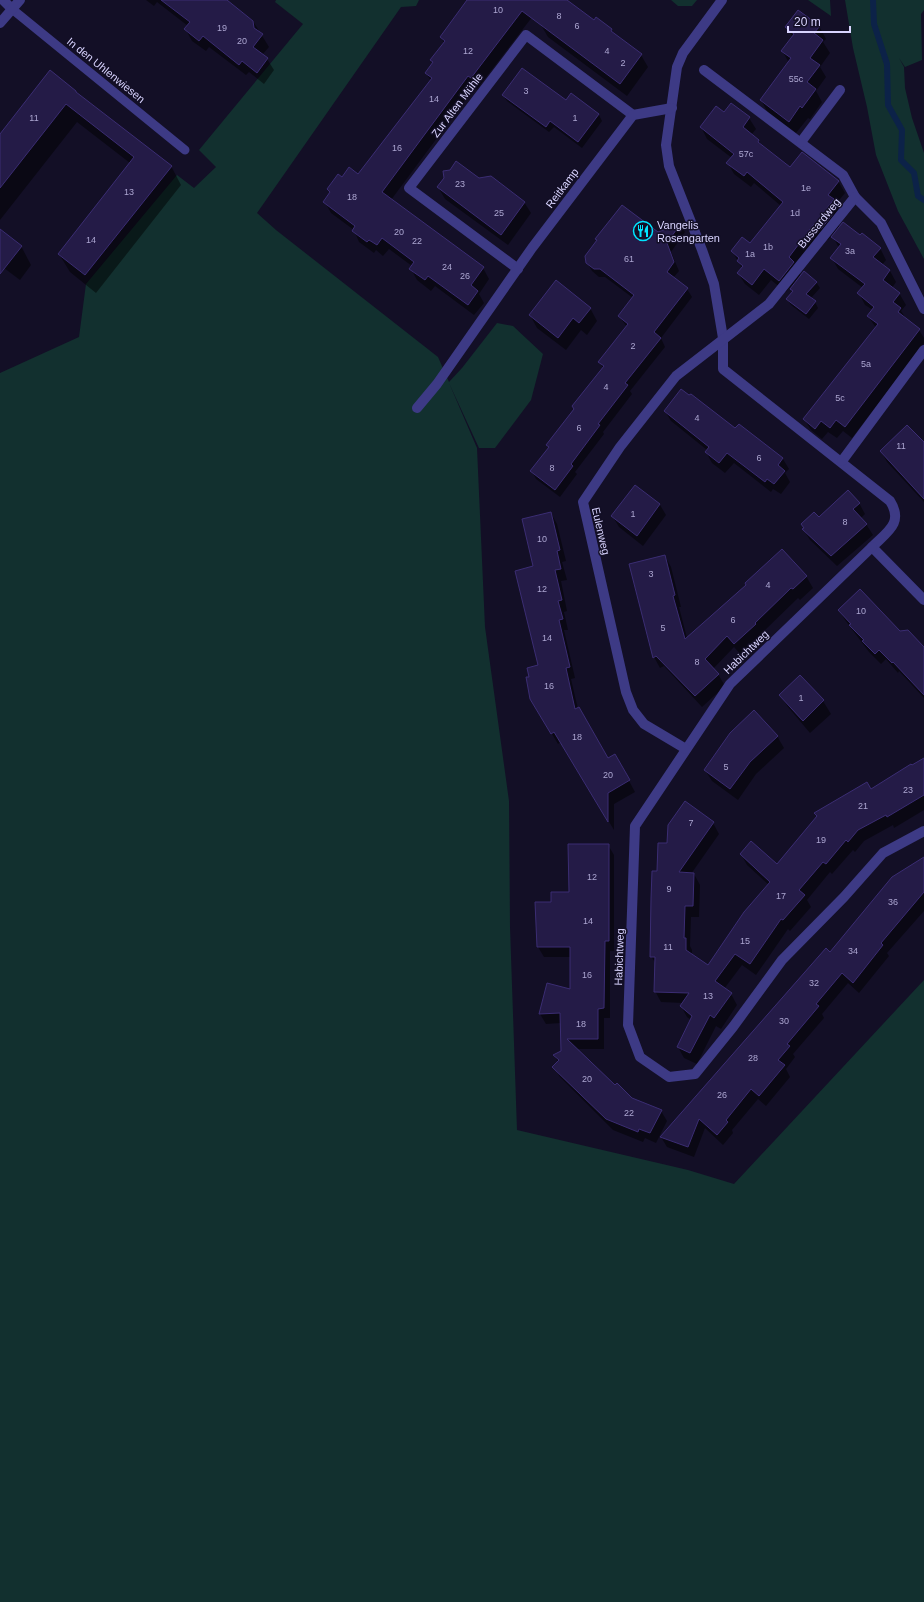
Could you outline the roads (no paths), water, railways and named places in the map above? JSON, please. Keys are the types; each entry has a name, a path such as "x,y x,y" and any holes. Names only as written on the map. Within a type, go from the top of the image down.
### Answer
{"street":[{"path":"3,0 12,9"},
{"path":"0,23 20,0"},
{"path":"722,0 683,53 677,67 666,145 669,166 714,284 723,338 723,369 842,461 890,501 895,509 897,518 893,526 872,547 924,600"},
{"name":"Zur Alten Mühle","path":"518,269 409,188 526,35 632,114"},
{"path":"704,70 843,175 855,197"},
{"path":"801,142 840,90"},
{"path":"632,114 672,108"},
{"name":"Reitkamp","path":"417,408 437,384 518,269 632,114"},
{"name":"Bussardweg","path":"723,338 769,304 855,197 882,223 924,309"},
{"name":"Eulenweg","path":"686,749 644,724 633,710 626,692 583,502 620,447 676,376 723,338"},
{"path":"842,461 924,350"},
{"name":"Habichtweg","path":"872,547 730,684 635,826 628,1025 640,1057 669,1077 695,1074 734,1027 782,960 844,897 883,853 924,831"}],"lane":[{"name":"In den Uhlenwiesen","path":"12,9 185,150"}],"waterway":[{"path":"873,0 874,24 887,64 888,105 902,130 901,160 914,173 918,196 924,200"}],"place":[{"name":"Vangelis Rosengarten","path":"643,231"}]}
